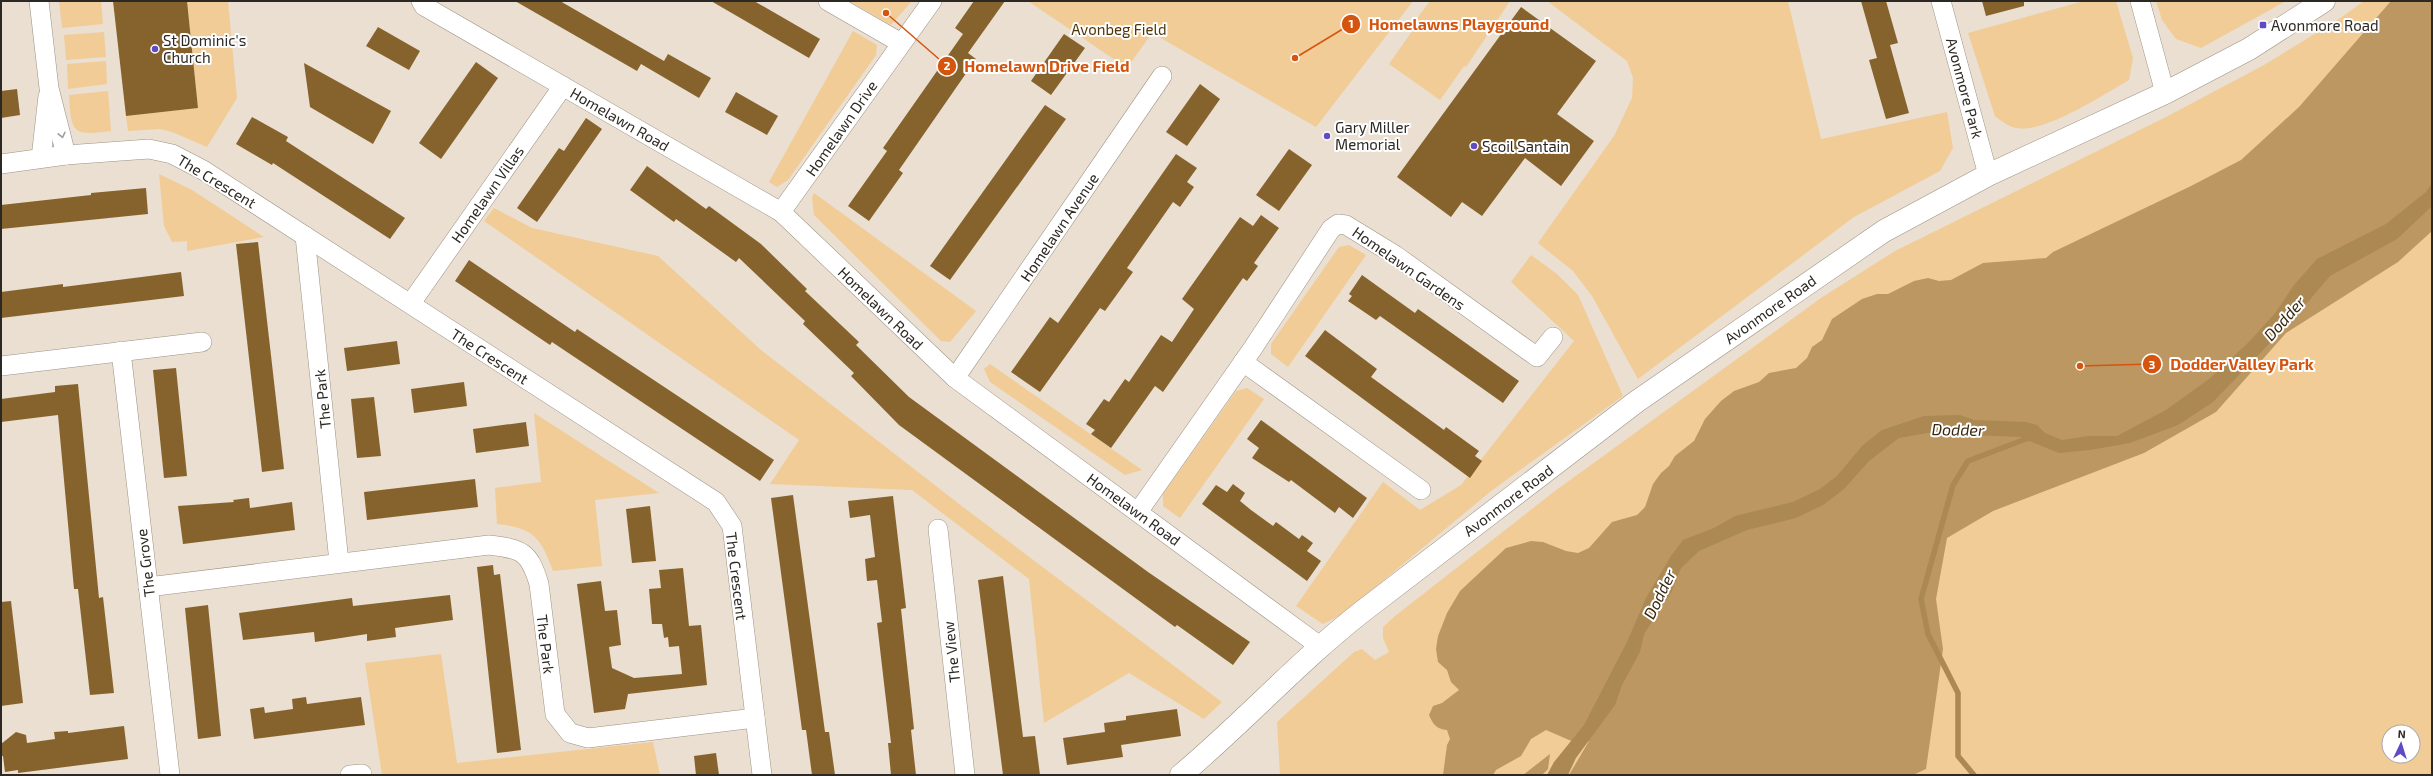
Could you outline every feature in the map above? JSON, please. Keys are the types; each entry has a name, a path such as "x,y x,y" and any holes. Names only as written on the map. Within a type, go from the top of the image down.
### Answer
{"street":[{"path":"39,1 49,88 66,155"},
{"name":"Homelawn Road","path":"422,1 424,6 780,212 955,378 1321,647"},
{"path":"828,1 900,42"},
{"name":"Homelawn Drive","path":"780,212 900,42 932,1"},
{"name":"Avonmore Park","path":"1941,1 1988,176"},
{"path":"2140,1 2165,93"},
{"name":"Avonmore Road","path":"1181,775 1224,739 1321,647 1359,614 1636,402 1884,231 1988,176 2165,93 2249,49 2324,1"},
{"name":"Homelawn Avenue","path":"955,378 1162,76"},
{"name":"Homelawn Villas","path":"411,303 563,86"},
{"path":"41,158 49,88"},
{"name":"The Crescent","path":"1,164 66,155 149,149 172,154 204,170 411,303 635,452 716,502 732,526 762,775"},
{"name":"Homelawn Gardens","path":"1138,512 1243,362 1331,229 1342,224 1395,255 1537,357 1553,337"},
{"name":"The Park","path":"306,236 339,562"},
{"path":"1,366 202,342"},
{"name":"The Grove","path":"121,351 170,775"},
{"path":"1243,362 1421,490"},
{"name":"The View","path":"938,529 965,775"},
{"name":"The Park","path":"148,587 339,562 489,545 508,547 526,554 534,567 539,584 556,714 570,733 588,738 755,718"}],"green space":[{"path":"59,1 101,1 103,24 62,28"},
{"path":"187,1 228,1 237,98 207,147 172,132 160,129 128,131 126,116 198,108"},
{"path":"849,1 912,1 891,25"},
{"name":"Avonbeg Field","path":"1028,1 1413,1 1316,127 1152,33 1127,68"},
{"path":"1430,1 1510,1 1466,67 1464,66 1440,100 1389,64 1413,30 1410,28"},
{"path":"1547,1 1788,1 1821,139 1947,112 1953,148 1940,171 1854,217 1638,379 1592,296 1573,271 1538,243 1614,136 1632,98 1633,78 1627,61"},
{"path":"2084,1 2116,1 2133,58 2129,80 2074,112 2042,125 2028,128 2017,128 2002,122 1995,116 1968,33"},
{"path":"2156,1 2286,1 2201,48 2176,39 2162,20"},
{"path":"2364,1 2432,1 2432,775 1280,775 1277,722 1354,652 1362,649 1375,660 1389,652 1383,638 1383,627 1395,616 1555,491 1821,298 1895,251 2166,117 2264,65 2339,19"},
{"path":"853,31 877,45 876,55 788,180 777,187 769,182"},
{"path":"104,32 106,57 66,60 64,35"},
{"path":"106,61 107,84 68,89 67,64"},
{"path":"108,91 111,131 89,133 76,130 71,118 69,95"},
{"path":"159,174 192,190 264,237 187,251 187,241 172,242 164,226"},
{"path":"814,193 976,311 950,342 941,341 814,215 812,198"},
{"path":"494,208 532,228 658,256 761,350 963,507 1222,702 1204,719 1129,673 1044,723 1029,579 912,490 770,484 799,440 484,221"},
{"path":"1349,245 1366,255 1288,367 1271,354 1271,344 1339,247"},
{"path":"1531,255 1557,274 1578,295 1623,396 1491,491 1343,614 1323,624 1296,606 1383,482 1420,510 1461,485 1574,341 1511,282"},
{"path":"990,364 1142,470 1125,475 990,382 984,369"},
{"path":"1247,388 1264,399 1180,518 1163,506 1163,494 1236,391"},
{"path":"534,413 659,493 595,500 602,566 553,571 544,550 534,537 520,528 497,524 495,488 541,482"},
{"path":"441,654 457,763 653,742 660,775 382,775 365,663"}],"shaded area":[{"path":"2391,1 2432,1 2432,231 2398,262 2286,333 2216,412 2144,453 1993,511 1947,538 1936,599 1943,649 1926,769 1913,775 1569,775 1589,741 1576,743 1546,730 1531,739 1521,756 1496,770 1493,775 1443,775 1447,745 1450,739 1447,730 1435,726 1429,715 1433,706 1442,703 1459,690 1451,682 1447,670 1438,662 1436,649 1438,636 1447,613 1460,591 1506,548 1531,541 1543,542 1566,551 1578,553 1589,548 1612,522 1637,515 1645,507 1653,484 1661,473 1669,466 1675,456 1694,441 1705,419 1721,401 1734,391 1759,382 1769,373 1796,368 1807,358 1812,347 1822,340 1832,319 1862,299 1877,294 1888,294 1914,281 1928,278 1939,281 1951,280 1983,263 2046,258 2053,252 2191,186 2241,160 2299,107"},
{"path":"1550,754 1548,769 1542,775 1523,775"}],"water":[{"name":"Dodder","path":"2432,183 2432,206 2430,208 2397,239 2330,276 2295,317 2213,402 2178,425 2130,443 2090,450 2059,453 2020,437 1927,433 1899,438 1869,461 1844,489 1823,505 1796,518 1747,530 1699,551 1681,568 1671,593 1644,634 1640,652 1622,685 1615,705 1576,758 1568,775 1547,775 1554,762 1584,725 1627,642 1646,598 1671,556 1683,540 1714,528 1735,516 1793,502 1820,489 1837,476 1863,445 1882,430 1924,416 1960,415 1974,420 2026,422 2037,425 2045,433 2062,440 2088,436 2117,436 2166,410 2209,379 2250,341 2276,312 2294,285 2317,259 2386,224 2426,192"}],"building":[{"name":"St Dominic's Church","path":"113,1 187,1 198,108 126,116"},
{"path":"515,1 560,1 664,61 668,54 711,78 699,98 641,64 637,71"},
{"path":"711,1 754,1 820,39 809,58"},
{"path":"974,1 1005,1 968,53 976,59 899,170 903,173 869,221 848,206 887,151 883,148 963,34 955,28"},
{"path":"1861,1 1886,1 1898,43 1890,45 1909,113 1886,119 1869,60 1877,58"},
{"path":"1982,1 2024,1 2024,6 1986,16"},
{"path":"1521,7 1596,61 1557,114 1594,141 1561,186 1525,158 1482,216 1462,202 1451,217 1397,177"},
{"path":"378,27 420,51 409,70 366,46"},
{"path":"1064,34 1085,48 1051,95 1031,81"},
{"path":"476,62 498,78 441,159 419,143"},
{"path":"304,63 391,111 373,144 310,107"},
{"path":"1200,84 1220,99 1187,146 1166,132"},
{"path":"17,89 20,115 1,118 1,91"},
{"path":"736,92 778,116 767,135 725,112"},
{"path":"1045,105 1066,119 950,280 930,266"},
{"path":"252,117 288,137 286,141 405,218 390,239 273,163 272,165 236,144"},
{"path":"586,118 602,129 537,222 517,208 559,148 564,151"},
{"path":"1289,149 1312,165 1279,211 1256,195"},
{"path":"1176,154 1197,168 1187,182 1194,187 1180,207 1173,202 1127,268 1133,272 1105,311 1100,308 1040,392 1011,372 1050,317 1058,323"},
{"path":"647,166 706,209 709,206 761,244 807,289 805,291 859,342 856,345 909,397 1148,572 1250,642 1233,665 1177,625 1175,627 899,425 851,376 854,373 803,324 805,321 739,258 736,262 676,219 674,222 630,190"},
{"path":"146,188 148,214 1,229 1,205 91,195 91,193"},
{"path":"1261,215 1279,228 1254,263 1258,266 1247,281 1243,278 1163,392 1155,386 1111,448 1091,434 1095,430 1086,424 1104,399 1109,402 1125,379 1129,382 1161,335 1172,342 1194,309 1182,299 1240,217 1253,226"},
{"path":"258,242 284,469 262,472 236,244"},
{"path":"469,260 575,332 577,329 774,460 760,481 552,342 550,345 455,281"},
{"path":"181,272 184,296 1,318 1,292 63,284 63,287"},
{"path":"1362,275 1415,313 1418,309 1519,381 1503,403 1380,316 1376,320 1348,301 1352,296 1349,294"},
{"path":"1325,330 1377,369 1371,377 1444,430 1446,427 1479,451 1475,456 1482,461 1470,478 1305,356"},
{"path":"397,341 400,364 347,371 344,348"},
{"path":"176,368 187,476 164,478 153,370"},
{"path":"464,382 467,406 414,413 411,389"},
{"path":"78,384 99,598 103,597 114,693 90,695 78,589 74,589 58,415 1,422 1,399 55,392 55,386"},
{"path":"374,397 381,456 357,458 351,399"},
{"path":"1261,420 1367,498 1353,518 1339,507 1335,513 1291,480 1289,482 1252,458 1259,448 1247,439"},
{"path":"526,422 529,446 476,453 473,429"},
{"path":"475,479 478,507 367,520 364,492"},
{"path":"1233,484 1245,493 1240,501 1251,510 1273,526 1276,522 1299,539 1302,535 1313,543 1307,551 1321,561 1307,581 1202,504 1216,485 1227,492"},
{"path":"793,495 825,732 829,732 835,775 812,775 806,730 802,730 771,498"},
{"path":"893,496 906,608 901,609 914,729 911,730 916,775 891,775 888,743 891,743 877,623 882,622 877,580 867,581 865,559 875,557 870,515 850,518 848,501"},
{"path":"249,498 250,508 292,502 295,530 183,544 178,506 234,502 233,500"},
{"path":"650,506 656,561 632,563 626,509"},
{"path":"493,565 494,575 500,574 521,750 497,753 477,567"},
{"path":"683,568 689,626 701,625 707,685 628,694 625,709 594,713 577,584 601,581 605,611 617,610 621,645 609,647 612,668 634,678 682,674 679,646 669,647 668,637 664,638 662,624 652,624 649,589 661,588 659,570"},
{"path":"1003,576 1023,737 1035,736 1040,775 1003,775 978,580"},
{"path":"450,595 453,620 395,628 396,637 367,641 367,634 315,642 314,632 243,640 239,613 352,598 353,606"},
{"path":"11,601 23,703 1,706 1,602"},
{"path":"208,605 221,736 198,739 185,608"},
{"path":"306,697 307,704 361,697 365,725 254,739 250,709 264,707 265,713 293,709 292,699"},
{"path":"1177,709 1181,736 1121,745 1123,757 1067,765 1063,738 1105,732 1104,723 1126,720 1126,716"},
{"path":"124,726 128,759 18,773 18,770 5,772 3,756 1,756 1,744 16,732 26,735 27,743 55,739 54,732 68,731 68,733"},
{"path":"716,753 719,775 696,775 694,756"}],"waterway":[{"path":"1974,775 1958,756 1958,693 1928,634 1921,599 1953,485 1968,461 2031,437"}],"place":[{"name":"Homelawn Drive Field","path":"886,13"},
{"name":"Avonmore Road","path":"2263,25"},
{"name":"St Dominic's Church","path":"155,49"},
{"name":"Homelawns Playground","path":"1295,58"},
{"name":"Gary Miller Memorial","path":"1327,136"},
{"name":"Scoil Santain","path":"1474,146"},
{"name":"Dodder Valley Park","path":"2080,366"}]}
